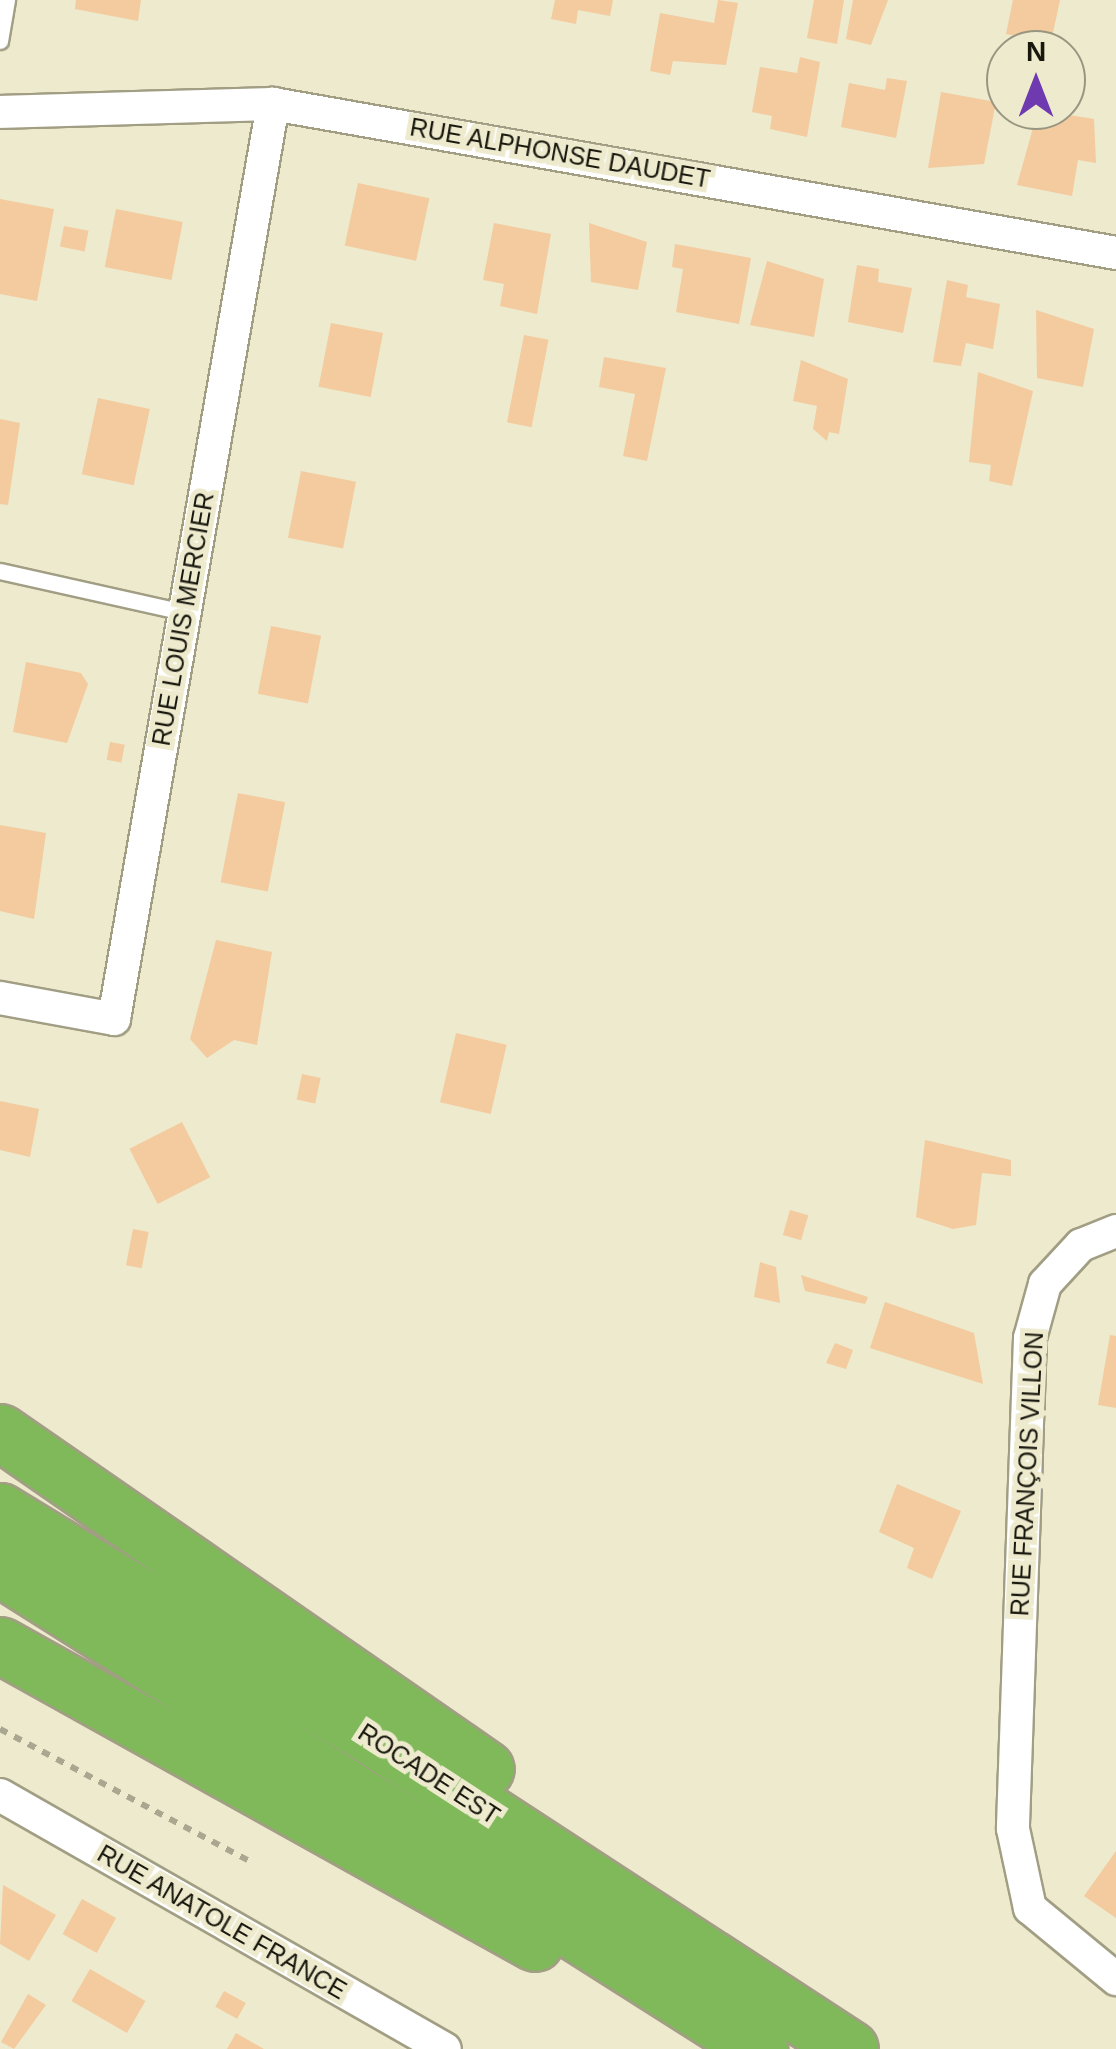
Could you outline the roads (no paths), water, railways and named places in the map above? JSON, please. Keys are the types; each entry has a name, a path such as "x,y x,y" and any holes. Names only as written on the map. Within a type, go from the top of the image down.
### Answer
{"highway":[{"path":"0,1432 124,1510 606,1854 642,1910"},
{"name":"ROCADE EST","path":"0,1512 642,1910 850,2049"},
{"name":"ROCADE EST","path":"0,1568 759,2049"},
{"path":"0,1644 641,2002 710,2016"}],"street":[{"name":"RUE ALPHONSE DAUDET","path":"0,112 273,104 1116,253"},
{"name":"RUE LOUIS MERCIER","path":"0,998 114,1019 273,104"},
{"name":"RUE FRANÇOIS VILLON","path":"1116,1231 1082,1246 1046,1284 1030,1338 1013,1756 1016,1874 1030,1908 1116,1979"},
{"name":"RUE ANATOLE FRANCE","path":"0,1794 445,2049"}],"lane":[{"path":"0,41 7,0"},
{"path":"0,571 184,612"}]}
